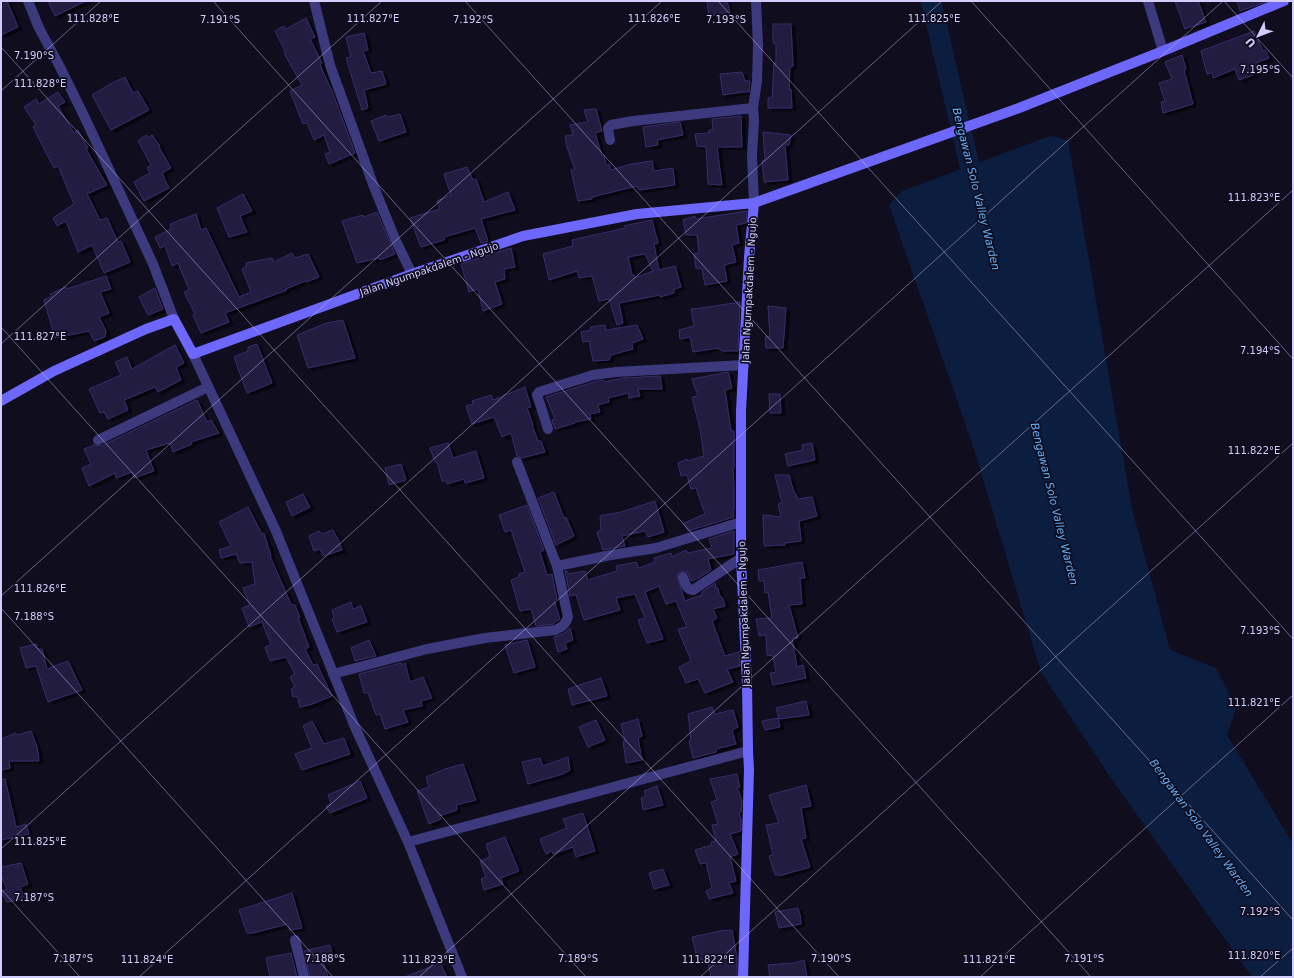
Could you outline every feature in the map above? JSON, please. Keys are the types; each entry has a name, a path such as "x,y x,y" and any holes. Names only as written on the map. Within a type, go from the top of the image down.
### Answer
{"street":[{"path":"28,1 39,28 83,113 150,257 174,319 276,531 354,725 408,842 462,977"},
{"path":"314,1 330,65 374,187 395,239 412,274"},
{"path":"756,1 758,45 757,81 753,108 754,120 752,156 754,203 1019,108 1164,51 1284,1"},
{"path":"1148,1 1164,51"},
{"path":"610,140 608,128 611,125 753,108"},
{"name":"Jalan Ngumpakdalem - Ngujo","path":"192,354 412,274 523,236 636,214 754,203 749,257 741,411 741,558 748,686 749,770 743,977"},
{"path":"1,401 54,371 146,329 174,319"},
{"path":"548,429 537,395 539,392 558,385 593,375 616,372 744,365"},
{"path":"98,440 208,387"},
{"path":"333,674 434,648 485,638 554,630 566,623 568,617 557,566 517,462"},
{"path":"557,566 656,548 741,522"},
{"path":"684,577 687,588 692,590 741,558"},
{"path":"408,842 748,751"},
{"path":"295,940 304,977"}],"water":[{"path":"1050,136 1068,140 1132,509 1170,650 1216,668 1236,709 1227,735 1293,844 1293,977 1252,977 1111,778 1041,672 975,452 889,205 902,191"}],"building":[{"path":"1,1 7,1 18,27 1,35"},
{"path":"48,1 86,1 55,16"},
{"path":"707,1 727,1 730,12 709,16"},
{"path":"1175,1 1198,1 1206,22 1185,29"},
{"path":"1237,1 1266,1 1266,2 1240,11"},
{"path":"306,18 315,37 310,39 322,63 320,65 332,91 355,153 329,164 325,154 330,152 324,135 314,140 307,123 303,124 290,91 302,85 285,55 285,51 275,31 284,26 286,29"},
{"path":"773,24 791,24 793,66 790,67 789,90 791,89 792,108 768,108 768,98 772,98 774,63 776,63 776,44 773,43"},
{"path":"1254,31 1263,51 1265,50 1269,58 1256,63 1256,66 1250,68 1253,75 1239,80 1235,69 1213,78 1212,73 1207,74 1201,51"},
{"path":"364,33 368,50 363,51 371,73 382,71 386,84 364,90 368,108 362,110 346,58 351,57 346,37"},
{"path":"1182,55 1186,69 1184,70 1193,104 1163,113 1161,102 1165,101 1159,83 1172,79 1165,62"},
{"path":"742,72 745,81 750,81 749,92 723,95 720,74"},
{"path":"125,77 133,93 138,91 149,110 111,130 92,95"},
{"path":"58,92 65,102 58,106 74,133 78,130 88,148 86,149 107,185 87,194 100,220 107,218 118,242 121,241 130,262 104,273 92,245 78,252 66,221 57,226 53,218 74,204 58,166 54,168 33,127 36,125 24,107 36,99 39,104"},
{"path":"596,109 602,131 595,133 602,156 604,155 606,165 609,164 611,170 631,164 652,161 654,171 673,168 675,185 639,190 637,186 592,197 592,199 578,201 571,170 575,170 565,136 573,135 570,125 588,122 584,110"},
{"path":"400,114 406,132 379,141 371,121 386,115 388,117"},
{"path":"741,116 742,147 717,147 722,185 708,184 706,147 697,146 695,134 709,133 709,130 713,130 712,119"},
{"path":"680,122 683,135 657,140 658,145 646,147 643,127"},
{"path":"763,132 791,135 789,145 785,145 788,180 764,182 762,161 765,160"},
{"path":"146,135 148,138 152,135 160,146 159,147 171,168 162,173 169,188 144,201 134,182 150,173 147,168 151,165 138,141"},
{"path":"467,167 473,180 476,179 484,202 508,192 515,210 481,219 488,241 481,243 475,228 444,237 444,240 421,247 410,218 440,209 437,201 451,195 444,174"},
{"path":"243,194 252,211 240,216 247,232 229,237 217,208"},
{"path":"747,211 746,223 736,225 739,243 732,245 736,262 724,265 727,281 705,285 702,269 696,268 694,254 699,253 697,235 686,235 683,220 695,216 696,219"},
{"path":"377,212 395,254 380,260 379,258 357,263 342,221 363,215 364,217"},
{"path":"196,214 201,230 206,228 239,297 251,292 242,269 247,266 246,263 272,258 274,262 292,253 295,258 308,254 319,277 306,282 305,281 286,289 287,290 225,313 229,322 201,333 193,315 195,314 184,292 189,290 178,263 172,266 165,246 160,248 155,237 171,229 170,224"},
{"path":"652,220 658,243 654,244 659,270 675,266 681,287 674,289 674,293 660,297 660,295 619,303 623,323 617,325 609,299 599,301 592,276 579,278 577,271 549,280 543,254 573,246 572,240 625,228 624,226","holes":["645,254 653,271 635,278 634,275 632,275 628,257"]},
{"path":"511,248 515,267 504,269 505,279 495,282 502,304 483,311 478,289 469,292 461,264"},
{"path":"106,276 111,289 100,292 109,313 99,317 106,331 105,337 94,341 89,331 55,338 44,300 52,296 50,294 66,287 67,289"},
{"path":"155,288 163,309 148,315 139,297"},
{"path":"740,302 738,351 723,351 717,348 693,352 690,337 680,339 679,330 694,326 691,309"},
{"path":"768,306 786,308 783,348 766,348 765,337 770,336"},
{"path":"343,320 355,358 308,368 297,335 327,323"},
{"path":"605,325 606,330 637,325 643,339 632,343 633,349 611,355 609,360 593,361 589,341 583,342 581,332 591,330 590,327"},
{"path":"257,344 272,383 247,393 234,357 248,351 248,347"},
{"path":"175,345 184,363 176,367 181,380 158,392 155,387 124,400 128,410 108,419 104,412 100,413 89,389 121,375 115,362 127,357 132,369"},
{"path":"728,372 732,388 725,390 731,431 734,431 734,517 688,531 684,523 705,514 696,488 691,489 687,475 681,476 678,463 687,459 687,461 704,456 700,429 692,397 698,396 692,379"},
{"path":"660,376 662,389 638,389 640,396 629,398 628,393 608,398 609,402 598,405 600,412 590,414 591,419 575,422 555,429 552,420 555,419 546,397 597,381 603,380 604,382 623,378"},
{"path":"525,387 531,407 527,408 532,425 538,441 541,441 545,452 522,458 517,456 511,433 502,437 494,417 472,424 466,406 473,404 472,401 491,395 493,400"},
{"path":"769,394 780,394 781,413 770,413"},
{"path":"197,400 207,422 211,420 219,433 191,442 192,444 173,452 170,443 146,450 154,471 134,478 132,472 116,478 115,473 89,486 82,468 91,464 84,449 94,445 101,446"},
{"path":"448,443 453,458 476,451 484,478 465,483 464,479 447,484 446,481 442,481 437,462 435,462 430,448"},
{"path":"812,443 815,460 788,466 785,454 803,450 802,445"},
{"path":"401,464 406,480 389,485 385,468"},
{"path":"775,475 789,475 798,499 812,497 817,516 799,521 801,541 785,543 785,545 764,546 763,515 781,517 778,504 782,503"},
{"path":"554,492 564,518 566,517 574,536 556,545 538,498"},
{"path":"303,494 310,507 292,516 286,502"},
{"path":"655,501 664,532 648,537 645,531 622,536 625,546 603,550 597,532 601,530 600,516 621,512"},
{"path":"527,505 544,550 540,552 547,575 552,574 557,599 554,600 560,619 553,624 536,626 531,609 520,611 511,580 519,577 519,574 525,572 511,530 505,532 499,515"},
{"path":"248,507 262,534 264,533 270,556 291,604 295,605 300,617 298,617 309,647 305,649 313,665 317,664 332,696 310,705 300,707 297,696 293,697 291,689 295,687 290,677 295,674 286,657 270,661 265,647 271,645 262,622 249,627 242,608 250,605 243,588 255,584 252,562 240,563 236,554 221,558 219,550 231,546 219,522"},
{"path":"333,530 342,550 323,556 320,549 314,551 309,536 319,531 322,534"},
{"path":"734,531 734,554 708,559 711,570 697,579 691,581 688,573 684,571 679,572 677,576 685,601 702,595 702,592 715,583 716,588 718,588 719,594 723,599 725,606 713,609 717,618 712,621 725,656 739,652 740,666 727,669 733,682 705,693 698,679 686,683 679,667 691,661 678,629 687,627 676,601 666,604 659,586 645,592 663,639 647,643 638,620 645,618 635,594 616,598 620,610 584,620 576,595 570,596 565,571 567,571 568,574 585,571 588,580 617,571 616,566 636,562 639,568 655,562 654,558 671,553 672,557 686,550 688,553 712,548 709,539"},
{"path":"802,562 805,578 800,578 802,604 789,605 798,638 792,638 797,667 803,665 806,678 773,685 770,673 776,672 773,656 767,655 766,635 759,636 756,619 772,618 768,592 765,593 764,581 759,581 758,570"},
{"path":"351,602 353,609 361,606 367,622 337,632 332,619 334,618 332,610"},
{"path":"570,628 573,640 565,643 567,649 558,652 554,637 563,634"},
{"path":"369,640 376,656 355,661 351,648"},
{"path":"527,640 535,667 514,673 505,645"},
{"path":"36,644 38,649 42,649 47,669 68,661 82,690 48,702 36,666 26,668 20,648"},
{"path":"401,663 402,665 405,663 410,682 423,677 432,698 421,701 422,706 403,710 408,722 385,729 380,714 376,715 368,693 364,693 359,674"},
{"path":"601,678 607,696 572,705 568,689"},
{"path":"806,701 809,715 779,719 776,708"},
{"path":"712,707 715,714 733,710 738,727 732,730 736,744 716,749 716,752 693,758 689,741 691,740 688,714"},
{"path":"778,718 780,727 765,730 762,721"},
{"path":"638,719 642,736 638,738 642,760 626,763 623,741 625,740 621,724"},
{"path":"596,720 605,740 588,747 579,727"},
{"path":"312,721 324,744 344,738 350,754 302,770 295,754 312,748 303,726"},
{"path":"31,731 37,747 39,761 9,761 10,768 1,770 1,739 16,733 17,735"},
{"path":"568,757 570,770 563,774 528,784 522,762 540,758 543,766"},
{"path":"463,764 476,800 456,805 457,810 439,816 441,819 429,824 417,791 429,787 426,777 445,769"},
{"path":"737,774 740,787 737,787 742,801 741,812 739,813 741,819 741,831 730,834 738,854 730,857 736,881 729,883 733,893 709,899 706,891 712,888 706,863 700,864 695,850 712,845 711,842 716,841 712,825 718,824 711,802 717,800 710,779"},
{"path":"1,779 5,779 16,827 26,824 29,834 1,840"},
{"path":"360,781 367,798 330,813 326,806 331,803 328,795"},
{"path":"806,785 811,806 801,808 806,838 801,839 810,867 779,876 778,874 775,875 769,856 773,855 766,825 779,823 769,795"},
{"path":"657,786 663,805 643,810 641,798 646,796 644,791"},
{"path":"583,813 595,851 576,857 573,847 553,854 552,851 546,854 540,839 567,828 563,819"},
{"path":"505,837 519,871 501,878 503,884 484,890 481,879 486,877 480,861 490,857 486,844"},
{"path":"21,863 28,884 20,887 25,899 7,902 1,892 7,889 1,876 1,867"},
{"path":"663,869 669,885 654,889 649,873"},
{"path":"292,893 302,928 290,930 288,924 253,933 247,933 239,910"},
{"path":"798,908 801,924 779,928 775,912"},
{"path":"732,930 737,958 737,977 711,977 707,958 698,961 692,937"},
{"path":"330,945 333,958 323,961 328,977 310,977 304,951"},
{"path":"291,953 297,977 270,977 266,958"},
{"path":"804,960 807,977 770,977 768,965 794,963"},
{"path":"440,963 447,977 407,977 407,976"}],"waterway":[{"name":"Bengawan Solo Valley Warden","path":"931,1 976,193"}]}
